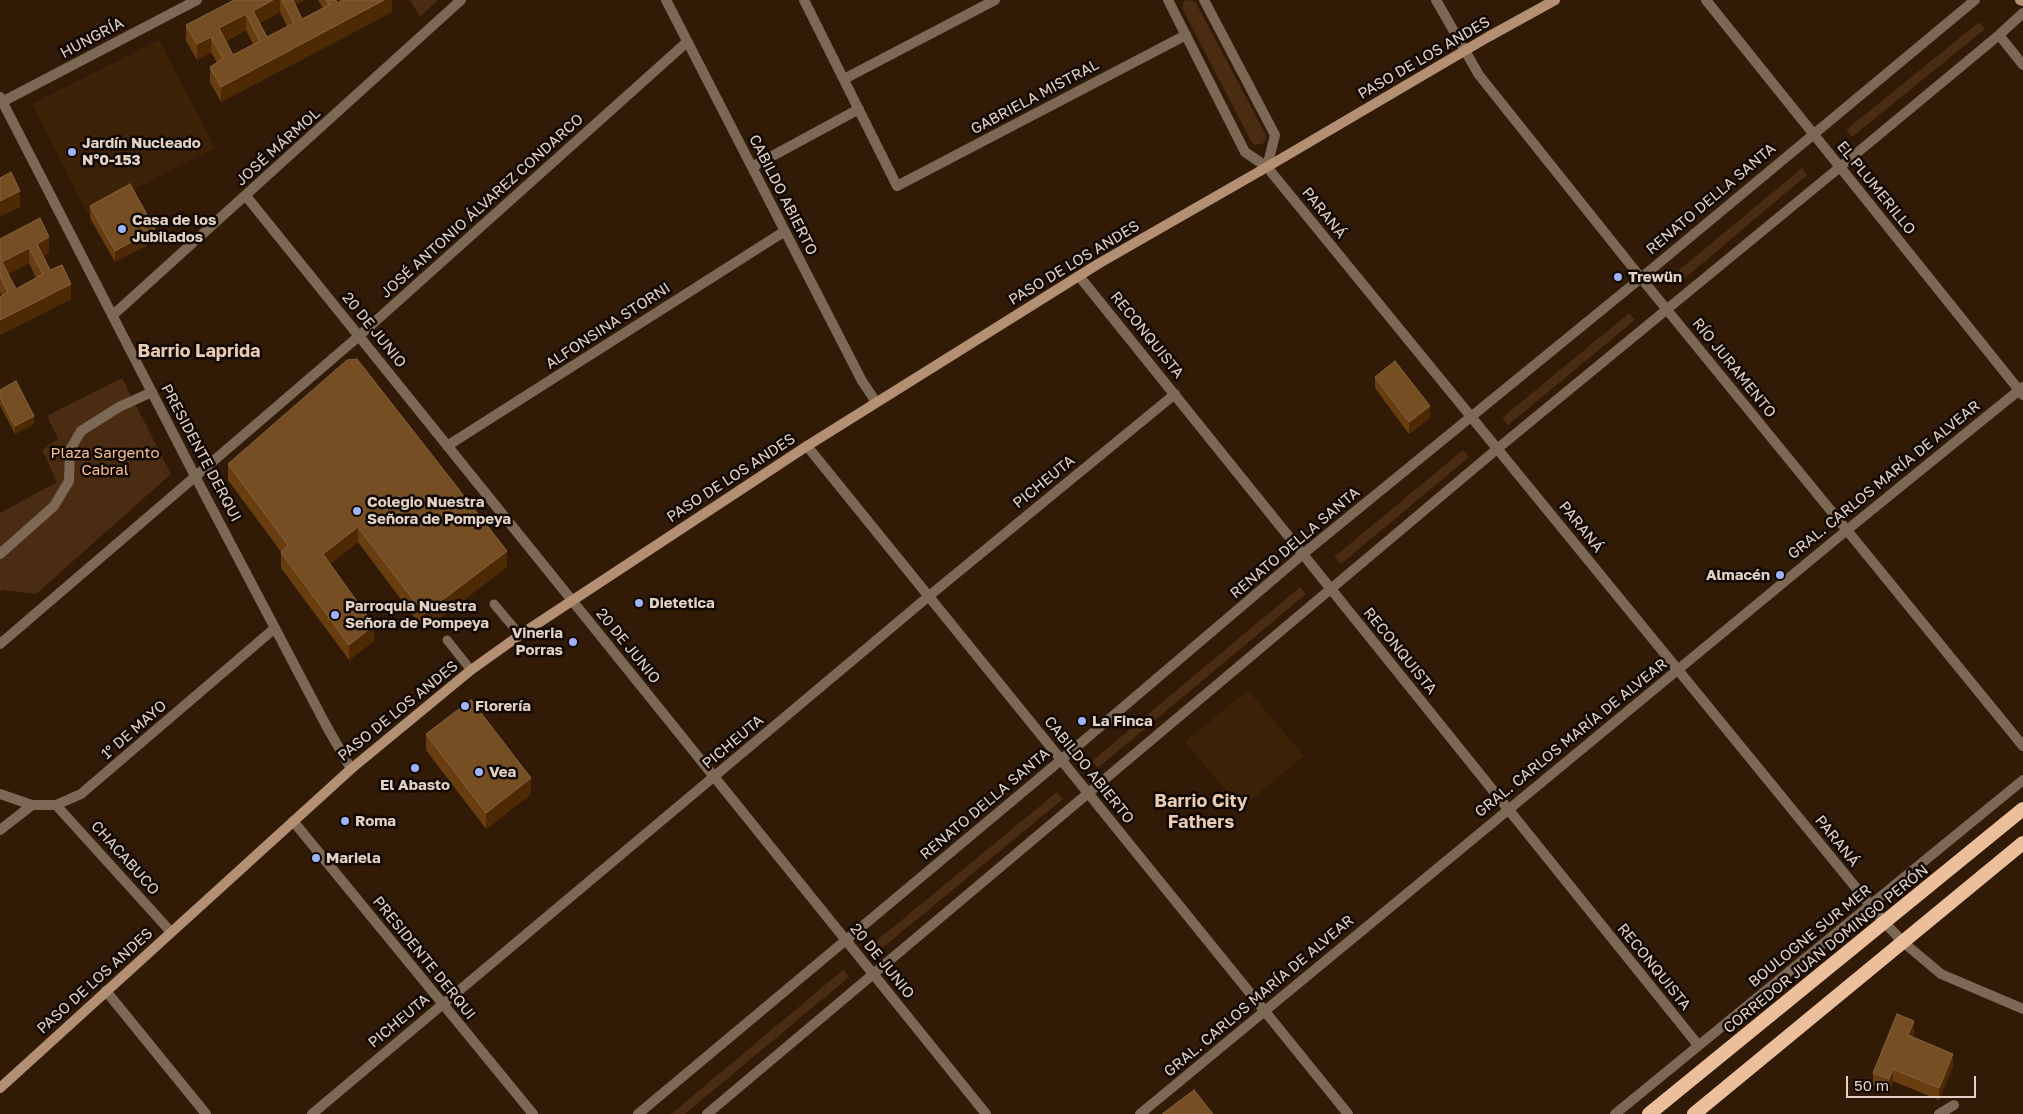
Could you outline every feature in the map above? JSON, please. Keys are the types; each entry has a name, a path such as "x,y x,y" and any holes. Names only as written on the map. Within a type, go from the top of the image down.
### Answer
{"highway":[{"name":"CORREDOR JUAN DOMINGO PERÓN","path":"1649,1114 2023,809"},
{"path":"1694,1114 2023,843"}],"main road":[{"name":"PASO DE LOS ANDES","path":"1,1084 351,769 471,670 520,635 876,402 1079,276 1464,51 1555,0"}],"street":[{"name":"HUNGRÍA","path":"1,101 197,0"},
{"name":"JOSÉ MÁRMOL","path":"113,316 461,0"},
{"name":"CABILDO ABIERTO","path":"666,0 862,381 876,402"},
{"path":"752,167 859,109 804,0"},
{"path":"844,79 995,0"},
{"name":"PARANÁ","path":"1168,0 1245,152 1267,167 1871,906"},
{"path":"1204,0 1275,135 1267,167"},
{"name":"RÍO JURAMENTO","path":"1436,0 1479,75 1640,278 2023,746"},
{"name":"EL PLUMERILLO","path":"1706,0 2022,390"},
{"name":"RENATO DELLA SANTA","path":"638,1114 1062,760 1303,554 1975,0"},
{"path":"707,1114 1332,590 1497,449 1999,36 2023,13"},
{"name":"GABRIELA MISTRAL","path":"859,109 897,186 1186,35"},
{"path":"1999,36 2023,65"},
{"name":"JOSÉ ANTONIO ÁLVAREZ CONDARCO","path":"0,644 196,478 359,336 687,42"},
{"name":"PRESIDENTE DERQUI","path":"1,101 196,478 351,769"},
{"name":"20 DE JUNIO","path":"246,196 986,1114"},
{"name":"ALFONSINA STORNI","path":"447,446 785,231"},
{"name":"RECONQUISTA","path":"1079,276 1698,1045"},
{"name":"GRAL. CARLOS MARÍA DE ALVEAR","path":"1140,1114 1847,530 2022,390"},
{"path":"0,554 54,506 69,481 70,450 81,432 119,407 152,392"},
{"name":"PICHEUTA","path":"312,1114 715,778 929,596 1175,394"},
{"name":"CABILDO ABIERTO","path":"808,446 1348,1114"},
{"name":"1° DE MAYO","path":"32,805 56,805 73,799 88,789 275,628"},
{"name":"BOULOGNE SUR MER","path":"1615,1114 2023,780"},
{"path":"0,794 32,805"},
{"path":"0,830 32,805"},
{"name":"CHACABUCO","path":"56,805 171,932"},
{"name":"PRESIDENTE DERQUI","path":"293,820 533,1114"},
{"path":"1871,906 1903,942 1941,974 2023,1008"},
{"path":"106,991 206,1114"},
{"path":"1939,1114 1954,1105"}],"lane":[{"path":"494,604 520,635"},
{"path":"447,640 471,670"}],"shaded area":[{"path":"159,40 215,148 87,213 32,104"},
{"path":"1248,690 1304,756 1241,808 1185,742"}],"green space":[{"path":"410,0 438,0 420,17"},
{"path":"1184,0 1195,1 1266,135 1266,140 1262,144 1255,145 1252,143 1182,8"},
{"path":"1979,22 1985,29 1852,137 1846,130"},
{"path":"1802,168 1807,175 1679,283 1672,276"},
{"path":"1629,313 1635,320 1508,425 1502,418"},
{"name":"Plaza Sargento Cabral","path":"122,378 171,474 36,594 2,590 0,592 0,513 57,482 42,450 58,439 47,416"},
{"path":"1463,450 1469,457 1341,564 1334,557"},
{"path":"1300,587 1306,594 1098,768 1092,761"},
{"path":"1057,792 1063,799 881,949 875,942"},
{"path":"843,970 849,977 685,1114 671,1114"}],"building":[{"path":"234,0 273,0 253,11 267,37 294,23 282,0 293,0 302,19 329,5 326,0 336,0 337,3 342,0 384,0 221,87 210,67 223,59 211,37 197,44 186,25","holes":["246,14 260,41 233,55 219,28"]},
{"path":"11,172 20,191 0,201 0,178"},
{"name":"Casa de los Jubilados","path":"130,184 155,229 115,251 90,206"},
{"path":"40,218 49,237 37,244 50,270 62,265 71,284 0,320 0,297 8,292 0,276 0,239","holes":["29,248 43,274 16,289 2,262"]},
{"name":"Colegio Nuestra Señora de Pompeya","path":"357,359 507,551 424,614 358,527 323,554 374,625 349,645 281,552 288,545 228,464 347,360"},
{"path":"1395,361 1430,406 1409,422 1375,377"},
{"path":"16,381 34,416 15,426 0,397 0,390"},
{"name":"Vea","path":"471,700 531,778 486,813 426,734"},
{"path":"1897,1014 1914,1021 1908,1035 1953,1054 1939,1088 1893,1069 1889,1079 1873,1073"},
{"path":"1194,1090 1213,1114 1162,1114"}],"place":[{"name":"Jardín Nucleado N°0-153","path":"72,152"},
{"name":"Casa de los Jubilados","path":"122,229"},
{"name":"Trewün","path":"1618,277"},
{"name":"Colegio Nuestra Señora de Pompeya","path":"357,511"},
{"name":"Almacén","path":"1780,575"},
{"name":"Dietetica","path":"639,603"},
{"name":"Parroquia Nuestra Señora de Pompeya","path":"335,615"},
{"name":"Vineria Porras","path":"573,642"},
{"name":"Florería","path":"465,706"},
{"name":"La Finca","path":"1082,721"},
{"name":"El Abasto","path":"415,768"},
{"name":"Vea","path":"479,772"},
{"name":"Roma","path":"345,821"},
{"name":"Mariela","path":"316,858"}],"district":[{"name":"Barrio Laprida","path":"199,351"},
{"name":"Barrio City Fathers","path":"1201,811"}]}
